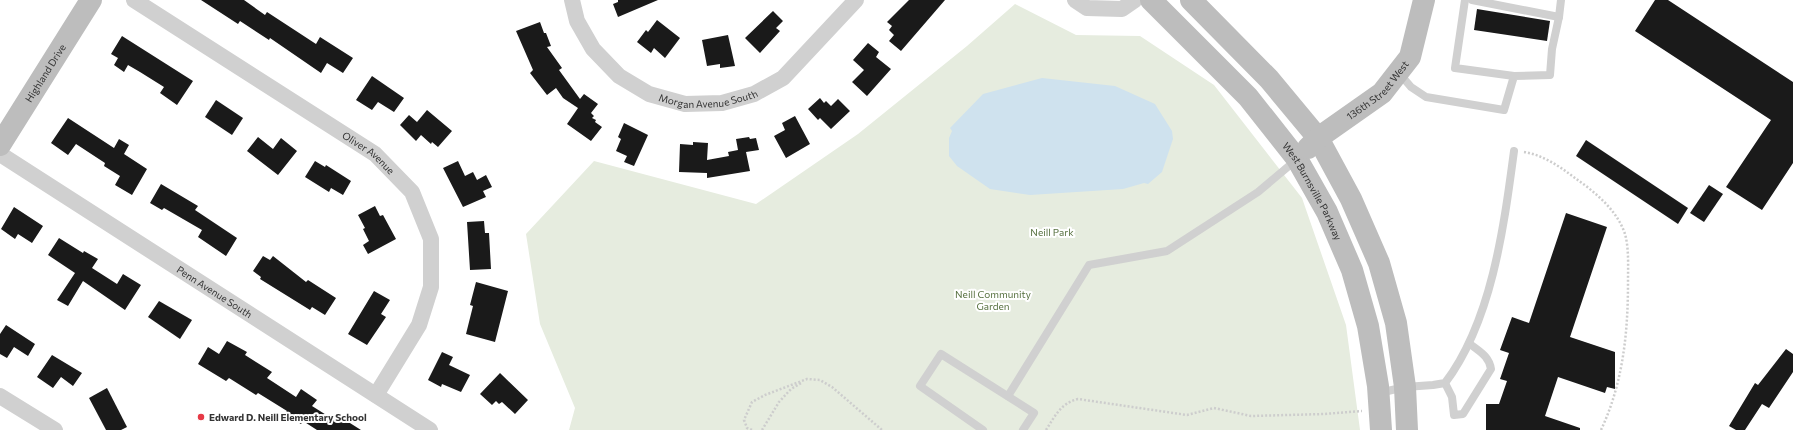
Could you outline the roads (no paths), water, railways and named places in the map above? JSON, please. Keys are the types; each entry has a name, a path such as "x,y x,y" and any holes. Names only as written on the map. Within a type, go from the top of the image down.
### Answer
{"street":[{"name":"Highland Drive","path":"0,145 91,0"},
{"name":"Oliver Avenue","path":"134,0 375,154 412,192 431,239 431,287 419,325 376,395"},
{"name":"Morgan Avenue South","path":"572,0 577,21 593,49 619,76 649,94 685,104 722,103 754,94 783,78 849,2"},
{"path":"1076,0 1088,8 1122,9 1135,0"},
{"name":"West Burnsville Parkway","path":"1151,0 1248,97 1297,159 1327,212 1352,270 1368,326 1378,393 1381,430"},
{"path":"1191,0 1269,79 1318,138 1351,199 1379,263 1396,322 1405,387 1407,430"},
{"name":"136th Street West","path":"1297,159 1318,138 1382,93 1410,57 1424,0"},
{"name":"Penn Avenue South","path":"0,154 430,430"},
{"path":"0,396 55,430"}],"lane":[{"path":"1465,0 1455,68 1514,76 1550,75 1552,49 1561,0"},
{"path":"1472,0 1559,17"},
{"path":"1398,72 1411,87 1426,97 1504,110 1514,76"},
{"path":"1378,393 1405,387 1434,386 1445,383 1456,369 1470,344 1491,282 1499,250 1514,151"},
{"path":"1008,396 1089,265 1167,251 1258,192 1297,159"},
{"path":"1445,383 1452,398 1454,415 1463,414 1490,369 1490,361 1486,356 1470,344"},
{"path":"983,430 920,386 941,354 1034,413 1023,430"}],"water":[{"path":"1042,78 1115,86 1155,104 1172,131 1173,139 1162,172 1148,184 1144,183 1123,189 1030,195 990,189 957,166 949,156 949,138 952,131 950,128 983,94"}],"place":[{"name":"Edward D. Neill Elementary School","path":"201,417"}],"park label":[{"name":"Neill Park","path":"1052,232"},
{"name":"Neill Community Garden","path":"993,300"}]}
